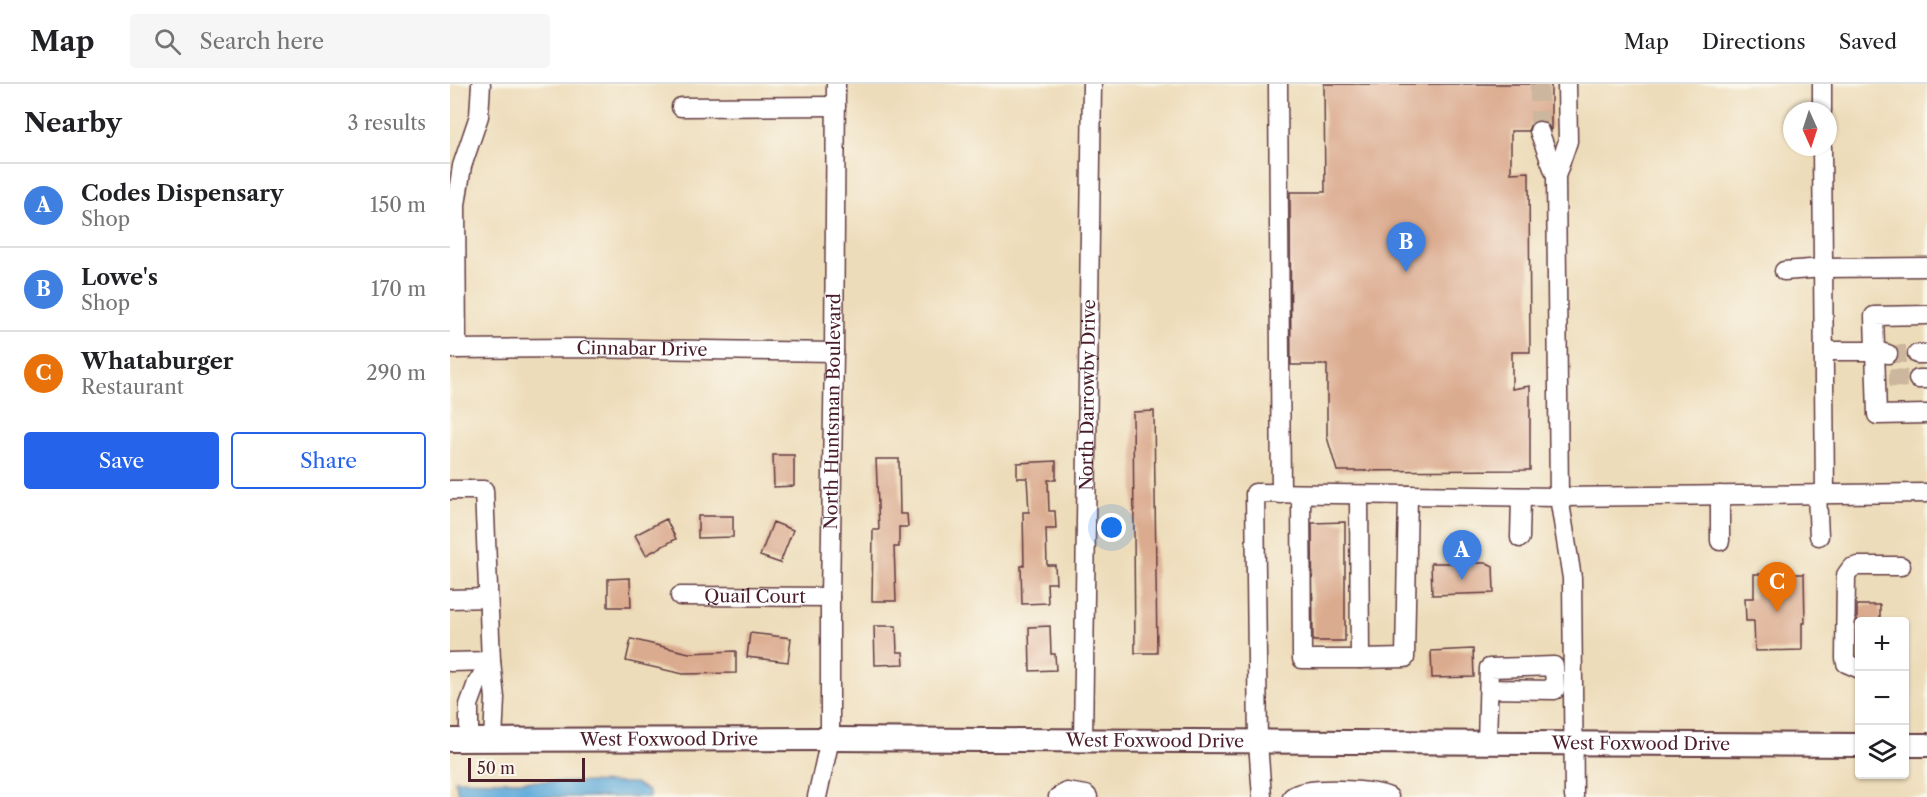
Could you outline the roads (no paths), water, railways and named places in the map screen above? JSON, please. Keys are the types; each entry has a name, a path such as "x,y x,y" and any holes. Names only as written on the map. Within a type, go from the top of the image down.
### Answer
{"main road":[{"name":"West Foxwood Drive","path":"460,740 1855,745"},
{"path":"1909,745 1927,746"}],"street":[{"path":"453,349 456,205 462,166 479,116 482,84"},
{"name":"North Huntsman Boulevard","path":"817,797 830,740 836,84"},
{"name":"North Darrowby Drive","path":"1083,741 1092,84"},
{"path":"1278,84 1281,494"},
{"path":"1567,84 1568,141 1556,176 1559,497 1572,578 1574,797"},
{"path":"1822,84 1822,102"},
{"path":"681,107 836,106"},
{"path":"1539,131 1556,176"},
{"path":"1819,536 1824,351 1822,156"},
{"path":"1784,271 1823,268 1927,267"},
{"path":"1927,315 1874,316 1882,352 1883,379 1877,415 1927,414"},
{"name":"Cinnabar Drive","path":"453,349 578,348 834,352"},
{"path":"1824,351 1882,352"},
{"path":"450,490 484,490 491,661 495,698 493,740"},
{"path":"1262,797 1258,742 1255,493 1559,497 1927,493"},
{"path":"1301,494 1302,659 1406,658 1408,495"},
{"path":"1359,495 1360,659"},
{"path":"1720,495 1720,541"},
{"path":"1520,538 1521,497"},
{"path":"1855,667 1846,663 1845,658 1846,575 1851,568 1858,566 1901,566"},
{"name":"Quail Court","path":"680,596 830,597"},
{"path":"450,599 489,598"},
{"path":"450,662 491,661"},
{"path":"460,740 477,683 491,661"},
{"path":"1487,743 1489,688"},
{"path":"1292,797 1306,791 1358,790 1389,797"},
{"path":"1058,797 1066,792 1075,792 1088,797"}],"water":[{"path":"455,780 635,783 648,791 650,797 459,797"}],"tunnel":[{"path":"1539,84 1539,131"},
{"path":"1888,354 1917,354"},
{"path":"1889,378 1918,379"}],"place":[{"name":"Lowe's","path":"1406,272"},
{"name":"Codes Dispensary","path":"1462,580"},
{"name":"Whataburger","path":"1777,612"}]}
